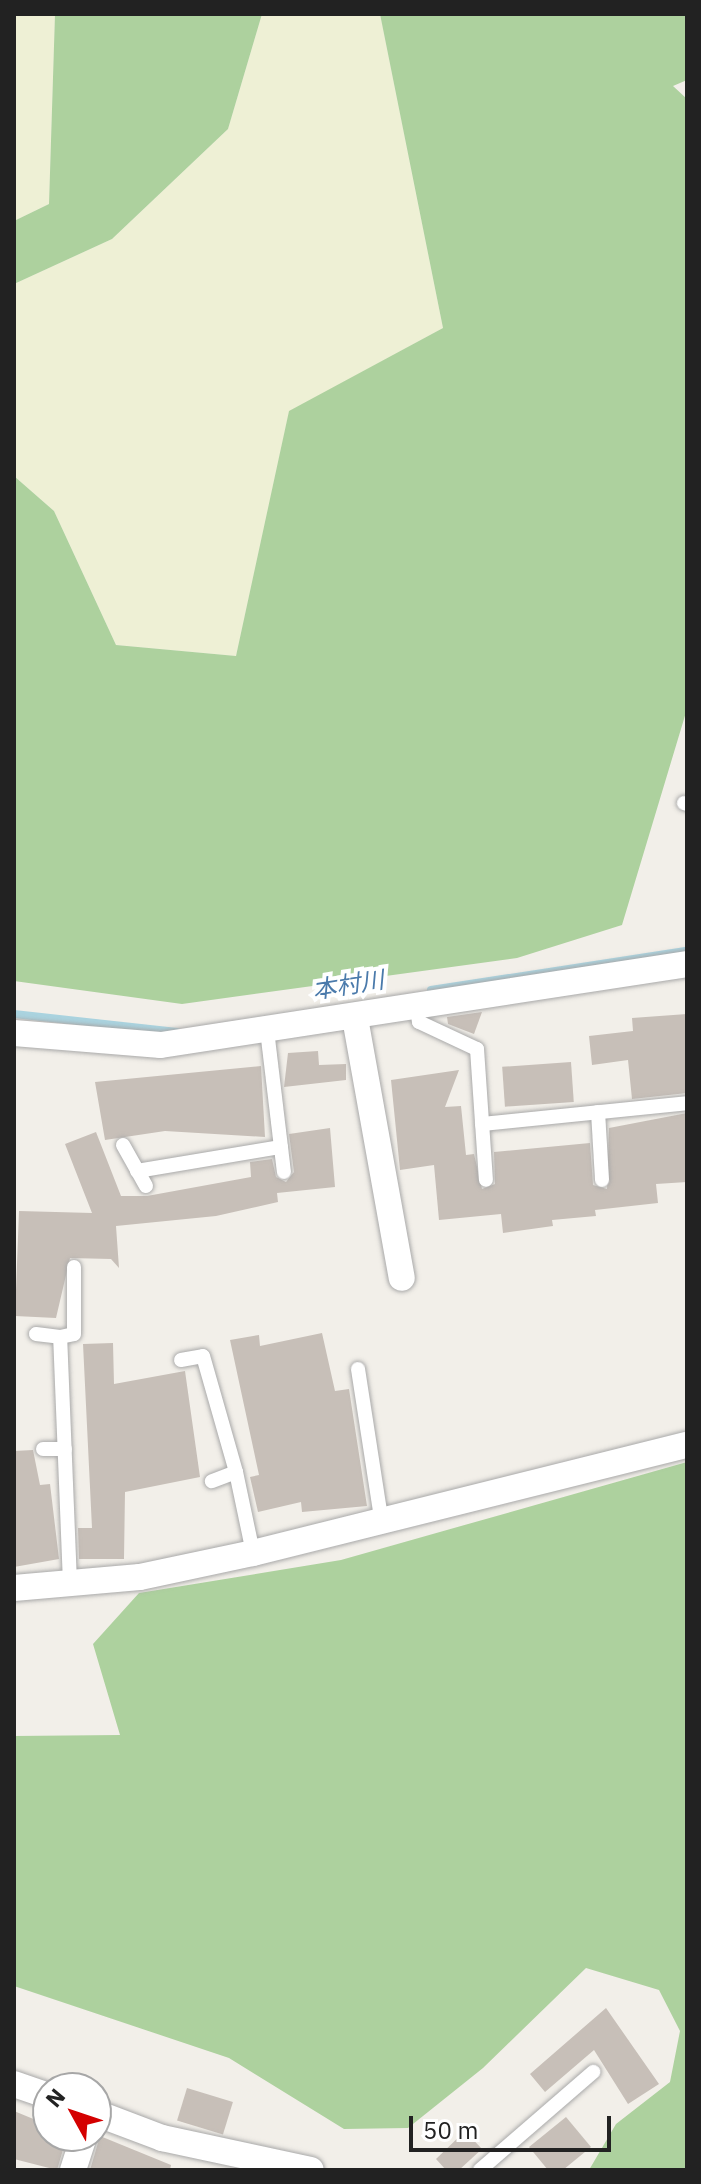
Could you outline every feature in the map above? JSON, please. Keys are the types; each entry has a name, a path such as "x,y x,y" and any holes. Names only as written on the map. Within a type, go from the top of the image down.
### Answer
{"street":[{"path":"14,1033 161,1045 355,1018 687,964"},
{"path":"355,1018 402,1278"},
{"path":"14,1588 70,1583 253,1553 381,1518 687,1445"},
{"path":"112,2119 247,2165 311,2170"}],"lane":[{"path":"417,1008 419,1022 477,1049 486,1180"},
{"path":"267,1030 284,1172"},
{"path":"482,1124 687,1103"},
{"path":"598,1112 602,1180"},
{"path":"123,1145 146,1186"},
{"path":"137,1171 281,1147"},
{"path":"36,1334 60,1337 74,1334 74,1267"},
{"path":"60,1337 70,1583"},
{"path":"181,1360 203,1356 236,1472 253,1553"},
{"path":"358,1369 381,1518"},
{"path":"43,1449 65,1449"},
{"path":"212,1481 236,1472"},
{"path":"480,2170 593,2072"}],"green space":[{"path":"14,14 55,14 49,204 14,221"},
{"path":"55,14 262,14 228,129 112,239 14,284 14,221 49,204"},
{"path":"262,14 380,14 443,328 289,412 236,656 116,645 54,511 14,476 14,284 112,239 228,129"},
{"path":"380,14 687,14 687,80 673,86 687,99 687,709 622,925 517,958 182,1004 14,981 14,476 54,511 116,645 236,656 289,411 443,328"},
{"path":"687,1462 687,2170 589,2170 616,2124 670,2082 680,2031 659,1990 586,1968 483,2068 408,2128 344,2129 229,2058 14,1986 14,1736 120,1735 93,1644 139,1593 341,1560"}],"building":[{"path":"482,1012 474,1034 448,1024 447,1017"},
{"path":"687,1014 687,1093 632,1099 628,1060 592,1065 589,1036 633,1031 632,1018"},
{"path":"318,1051 319,1065 346,1064 346,1080 284,1087 288,1053"},
{"path":"571,1062 574,1102 505,1107 502,1067"},
{"path":"261,1066 265,1137 165,1131 105,1140 95,1082"},
{"path":"459,1070 445,1107 461,1106 466,1155 474,1154 482,1189 495,1184 494,1152 590,1143 593,1185 607,1189 609,1128 687,1113 687,1182 656,1184 658,1203 595,1210 596,1216 552,1220 553,1226 503,1233 501,1214 439,1220 434,1165 400,1170 391,1080"},
{"path":"330,1128 335,1187 277,1193 278,1202 216,1216 116,1226 119,1268 111,1259 70,1258 56,1318 15,1316 19,1211 92,1213 65,1144 96,1132 121,1196 147,1196 251,1177 250,1162 272,1159 276,1177 286,1182 294,1172 289,1134"},
{"path":"322,1333 335,1391 349,1389 367,1506 302,1512 301,1502 258,1512 250,1477 259,1475 230,1340 259,1335 260,1346"},
{"path":"113,1343 114,1384 185,1371 200,1477 125,1492 124,1559 79,1559 78,1528 92,1528 83,1344"},
{"path":"33,1450 40,1485 50,1484 59,1559 14,1567 14,1451"},
{"path":"606,2008 659,2084 628,2104 594,2050 545,2092 530,2074"},
{"path":"187,2088 233,2102 223,2135 177,2121"},
{"path":"14,2111 32,2118 32,2152 62,2152 57,2170 14,2159"},
{"path":"566,2117 591,2147 563,2170 548,2170 529,2147"},
{"path":"465,2131 482,2149 459,2170 446,2170 436,2159"},
{"path":"112,2141 171,2165 170,2170 90,2170 95,2152 112,2152"}],"waterway":[{"name":"本村川","path":"431,990 687,951"},
{"name":"本村川","path":"14,1014 177,1032"}]}
